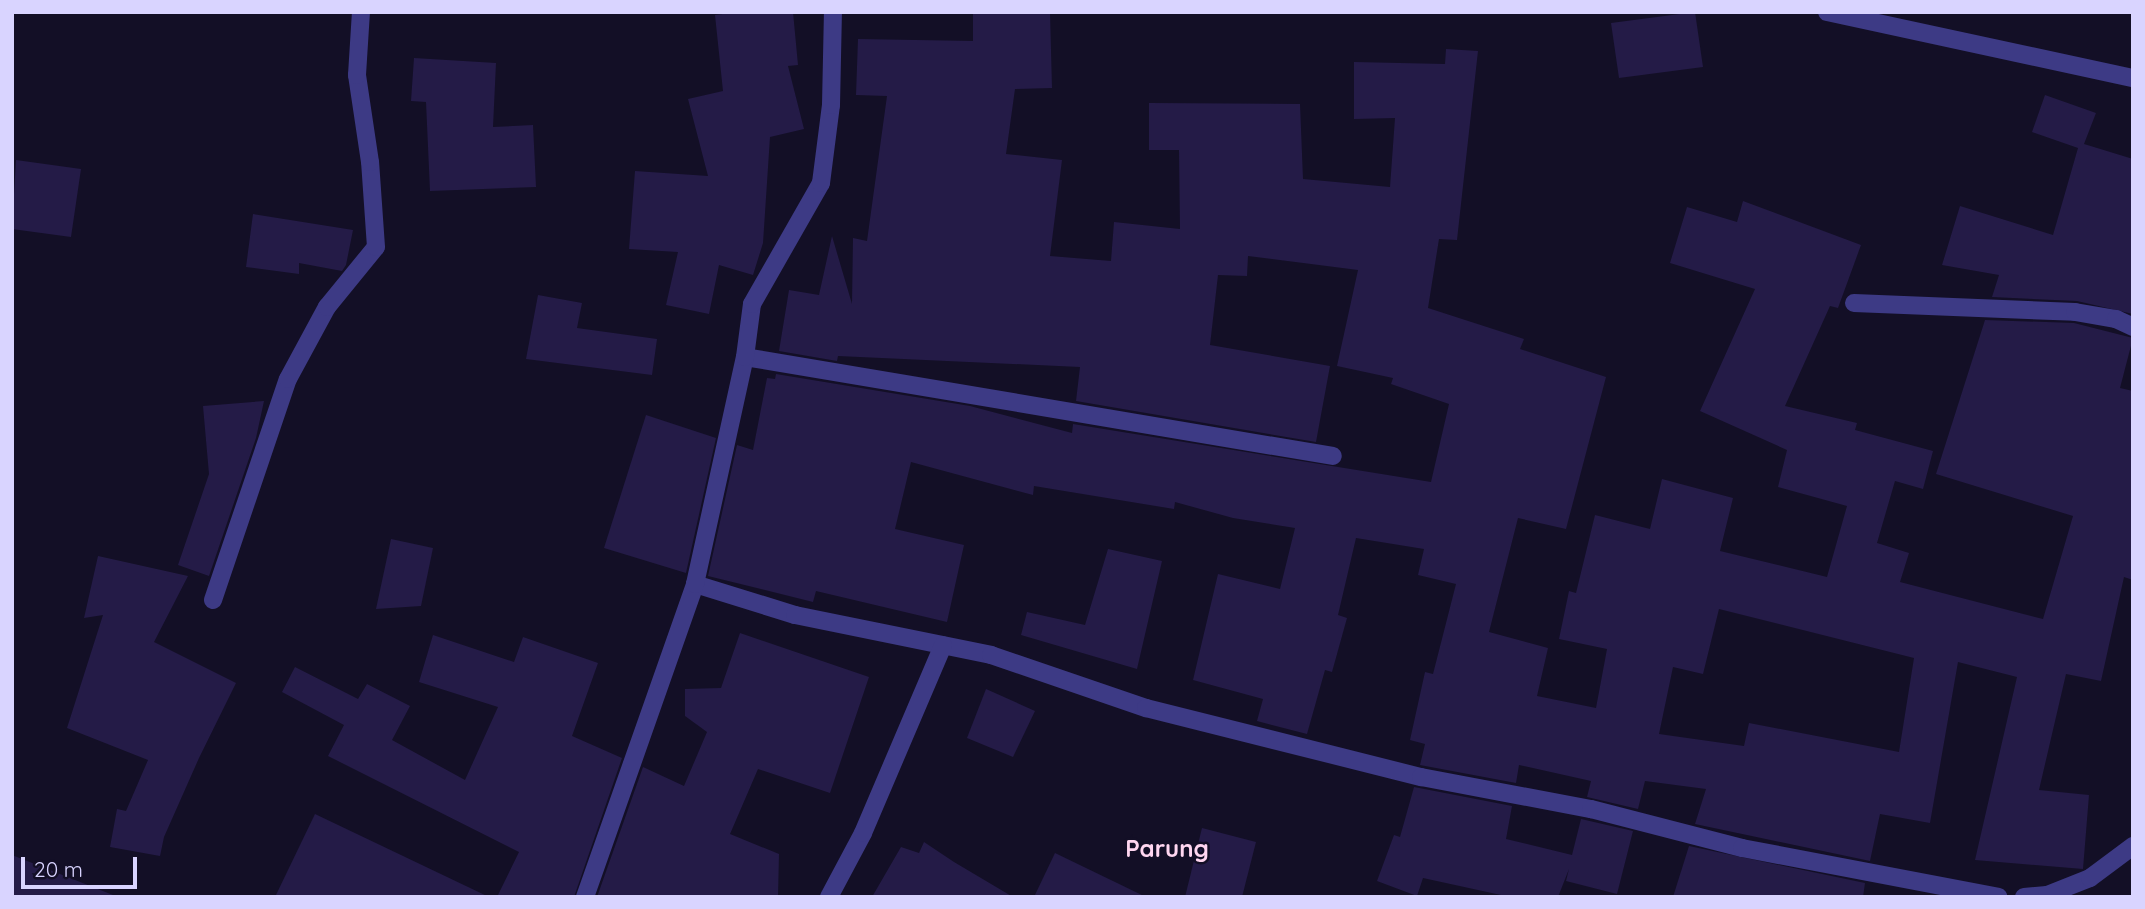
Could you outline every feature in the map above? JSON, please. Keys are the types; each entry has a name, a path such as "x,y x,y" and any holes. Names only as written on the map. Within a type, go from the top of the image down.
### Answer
{"street":[{"path":"213,600 288,379 327,307 376,247 370,162 357,75 360,12"},
{"path":"585,897 695,584 746,357 752,304 821,183 831,105 833,12"},
{"path":"1827,12 2133,78"},
{"path":"1854,303 2074,312 2116,319 2133,327"},
{"path":"746,357 1333,456"},
{"path":"695,584 795,615 991,654 1146,708 1421,778 1591,809 1742,848 1998,897"},
{"path":"829,897 863,833 943,645"},
{"path":"2024,897 2048,895 2090,878 2133,846"}],"building":[{"path":"738,12 793,12 798,65 788,66 804,129 770,137 763,243 753,275 719,265 709,314 666,305 678,252 629,249 635,171 708,176 688,99 723,91 715,15"},
{"path":"973,12 1050,12 1052,88 1015,89 1006,154 1062,160 1050,256 1111,261 1114,222 1180,229 1179,150 1149,150 1149,103 1300,104 1303,179 1390,187 1395,118 1354,119 1354,62 1445,64 1446,49 1478,51 1457,240 1439,239 1428,308 1524,339 1520,349 1606,377 1566,529 1518,518 1489,632 1548,648 1537,696 1596,708 1607,649 1559,639 1569,591 1576,593 1595,515 1650,529 1662,479 1733,498 1720,551 1827,577 1847,506 1778,487 1787,450 1700,411 1755,289 1670,263 1687,207 1737,222 1743,201 1861,245 1838,308 1830,306 1785,406 1857,423 1855,430 1933,451 1923,489 1895,481 1877,543 1909,553 1900,582 2043,619 2073,516 1936,474 1985,320 2074,323 2133,338 2120,388 2133,391 2133,580 2124,577 2101,681 2066,674 2039,790 2089,795 2083,869 1975,860 2017,677 1958,662 1930,823 1880,814 1870,861 1695,824 1706,789 1645,781 1638,809 1587,797 1591,781 1519,765 1516,783 1420,765 1425,744 1410,740 1425,672 1433,674 1456,584 1418,575 1424,549 1356,538 1338,615 1347,618 1332,672 1325,670 1307,734 1257,721 1263,699 1193,680 1218,574 1280,589 1295,528 1233,518 1175,502 1174,509 1034,486 1033,495 911,462 895,529 964,545 947,622 816,591 813,602 708,576 737,445 753,450 767,378 775,379 776,374 970,406 1072,433 1073,424 1431,482 1449,404 1391,384 1393,378 1337,366 1358,270 1248,256 1247,276 1218,275 1210,345 1330,366 1316,442 1076,401 1080,367 838,356 837,361 779,351 789,290 819,295 832,236 852,304 853,238 867,241 887,96 856,95 858,39 973,41","holes":["1719,609 1914,658 1899,752 1749,723 1744,746 1659,734 1673,667 1703,674"]},
{"path":"1695,12 1703,67 1619,78 1611,23"},
{"path":"414,58 496,63 493,127 533,125 536,187 430,191 426,102 411,101"},
{"path":"2045,95 2096,113 2084,144 2133,159 2133,314 2077,301 1992,297 1999,275 1942,265 1960,206 2053,235 2078,148 2032,132"},
{"path":"16,160 81,169 71,237 12,229"},
{"path":"253,214 353,230 346,265 342,271 299,263 299,274 246,267"},
{"path":"538,295 582,303 577,328 657,339 652,375 526,359"},
{"path":"264,401 256,438 209,576 178,565 209,474 203,406"},
{"path":"646,415 716,438 686,573 604,548"},
{"path":"391,539 433,548 421,606 376,609"},
{"path":"1108,549 1162,561 1137,669 1021,635 1027,612 1085,625"},
{"path":"98,556 188,576 154,642 236,683 164,837 160,856 110,847 117,809 126,811 148,760 67,728 103,615 84,618"},
{"path":"740,633 869,677 830,793 758,769 730,834 779,854 778,897 597,897 643,767 684,786 707,732 685,716 685,689 721,688"},
{"path":"433,635 514,662 523,637 598,663 572,736 622,758 574,897 497,897 519,852 328,756 344,725 282,692 295,667 358,699 367,684 410,706 392,740 465,780 498,707 419,682"},
{"path":"986,689 1035,711 1013,757 967,738"},
{"path":"1414,787 1512,806 1506,839 1572,855 1581,819 1633,831 1617,894 1566,881 1569,869 1558,897 1510,897 1423,878 1417,896 1377,881 1394,835 1400,837"},
{"path":"315,814 489,897 275,897"},
{"path":"1202,828 1256,842 1242,897 1185,897"},
{"path":"924,842 1013,897 872,897 901,847 919,853"},
{"path":"1689,846 1865,883 1863,897 1673,897"},
{"path":"1055,853 1146,897 1034,897"},
{"path":"12,855 113,895 113,897 12,897"}],"district":[{"name":"Parung","path":"1167,849"}]}
